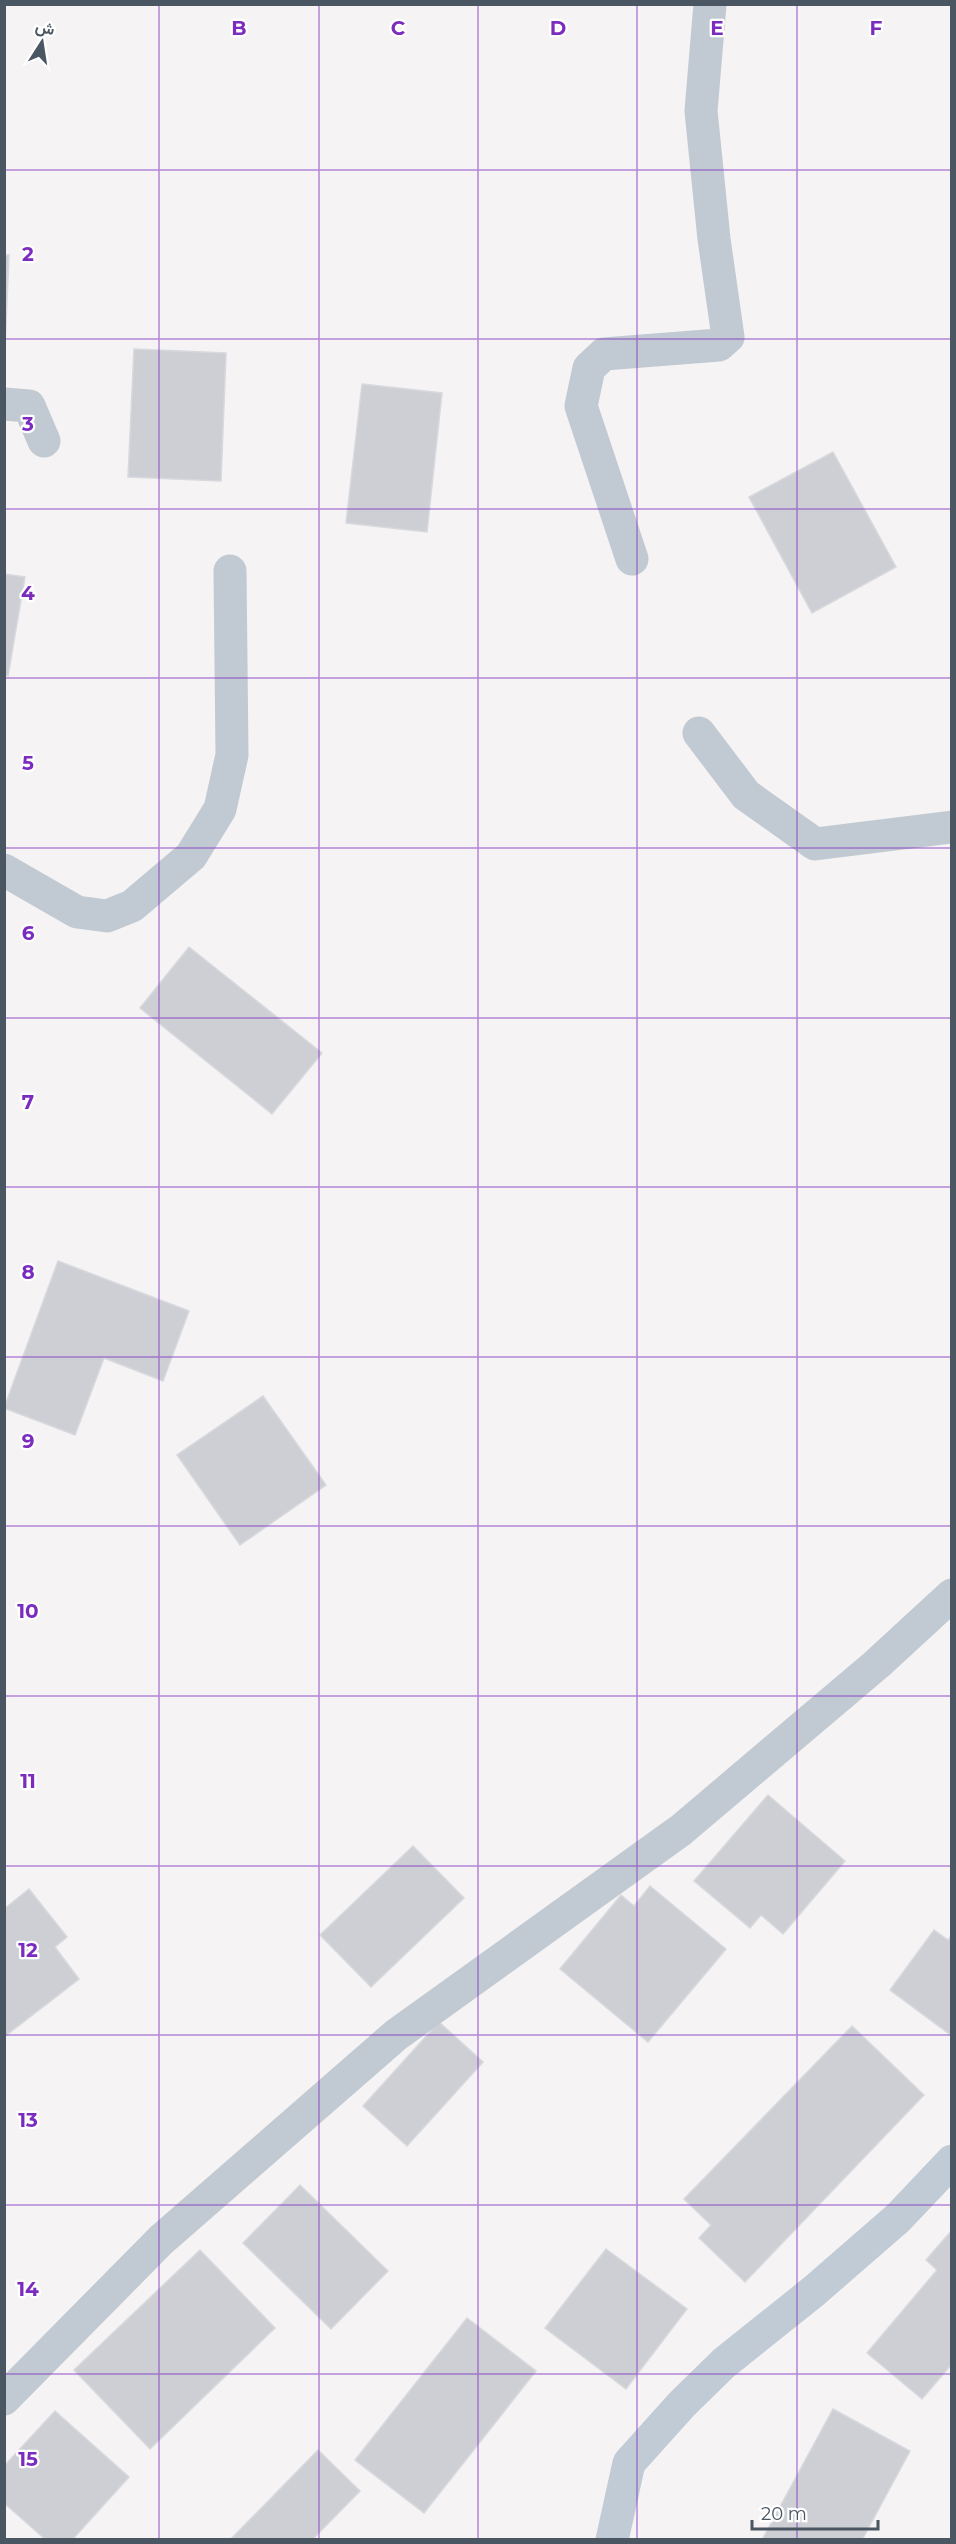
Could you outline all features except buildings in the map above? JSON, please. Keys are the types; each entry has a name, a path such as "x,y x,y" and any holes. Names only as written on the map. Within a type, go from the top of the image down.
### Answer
{"street":[{"path":"632,559 581,406 589,368 604,354 719,345 728,337 714,239 701,111 710,4"},
{"path":"4,404 29,406 44,441"},
{"path":"4,870 76,912 107,916 132,906 191,856 219,809 232,755 230,572"},
{"path":"699,733 746,795 815,844 951,827"},
{"path":"4,2399 161,2240 396,2035 681,1830 877,1664 951,1595"},
{"path":"612,2540 629,2463 682,2404 724,2364 814,2291 898,2218 951,2161"}]}
